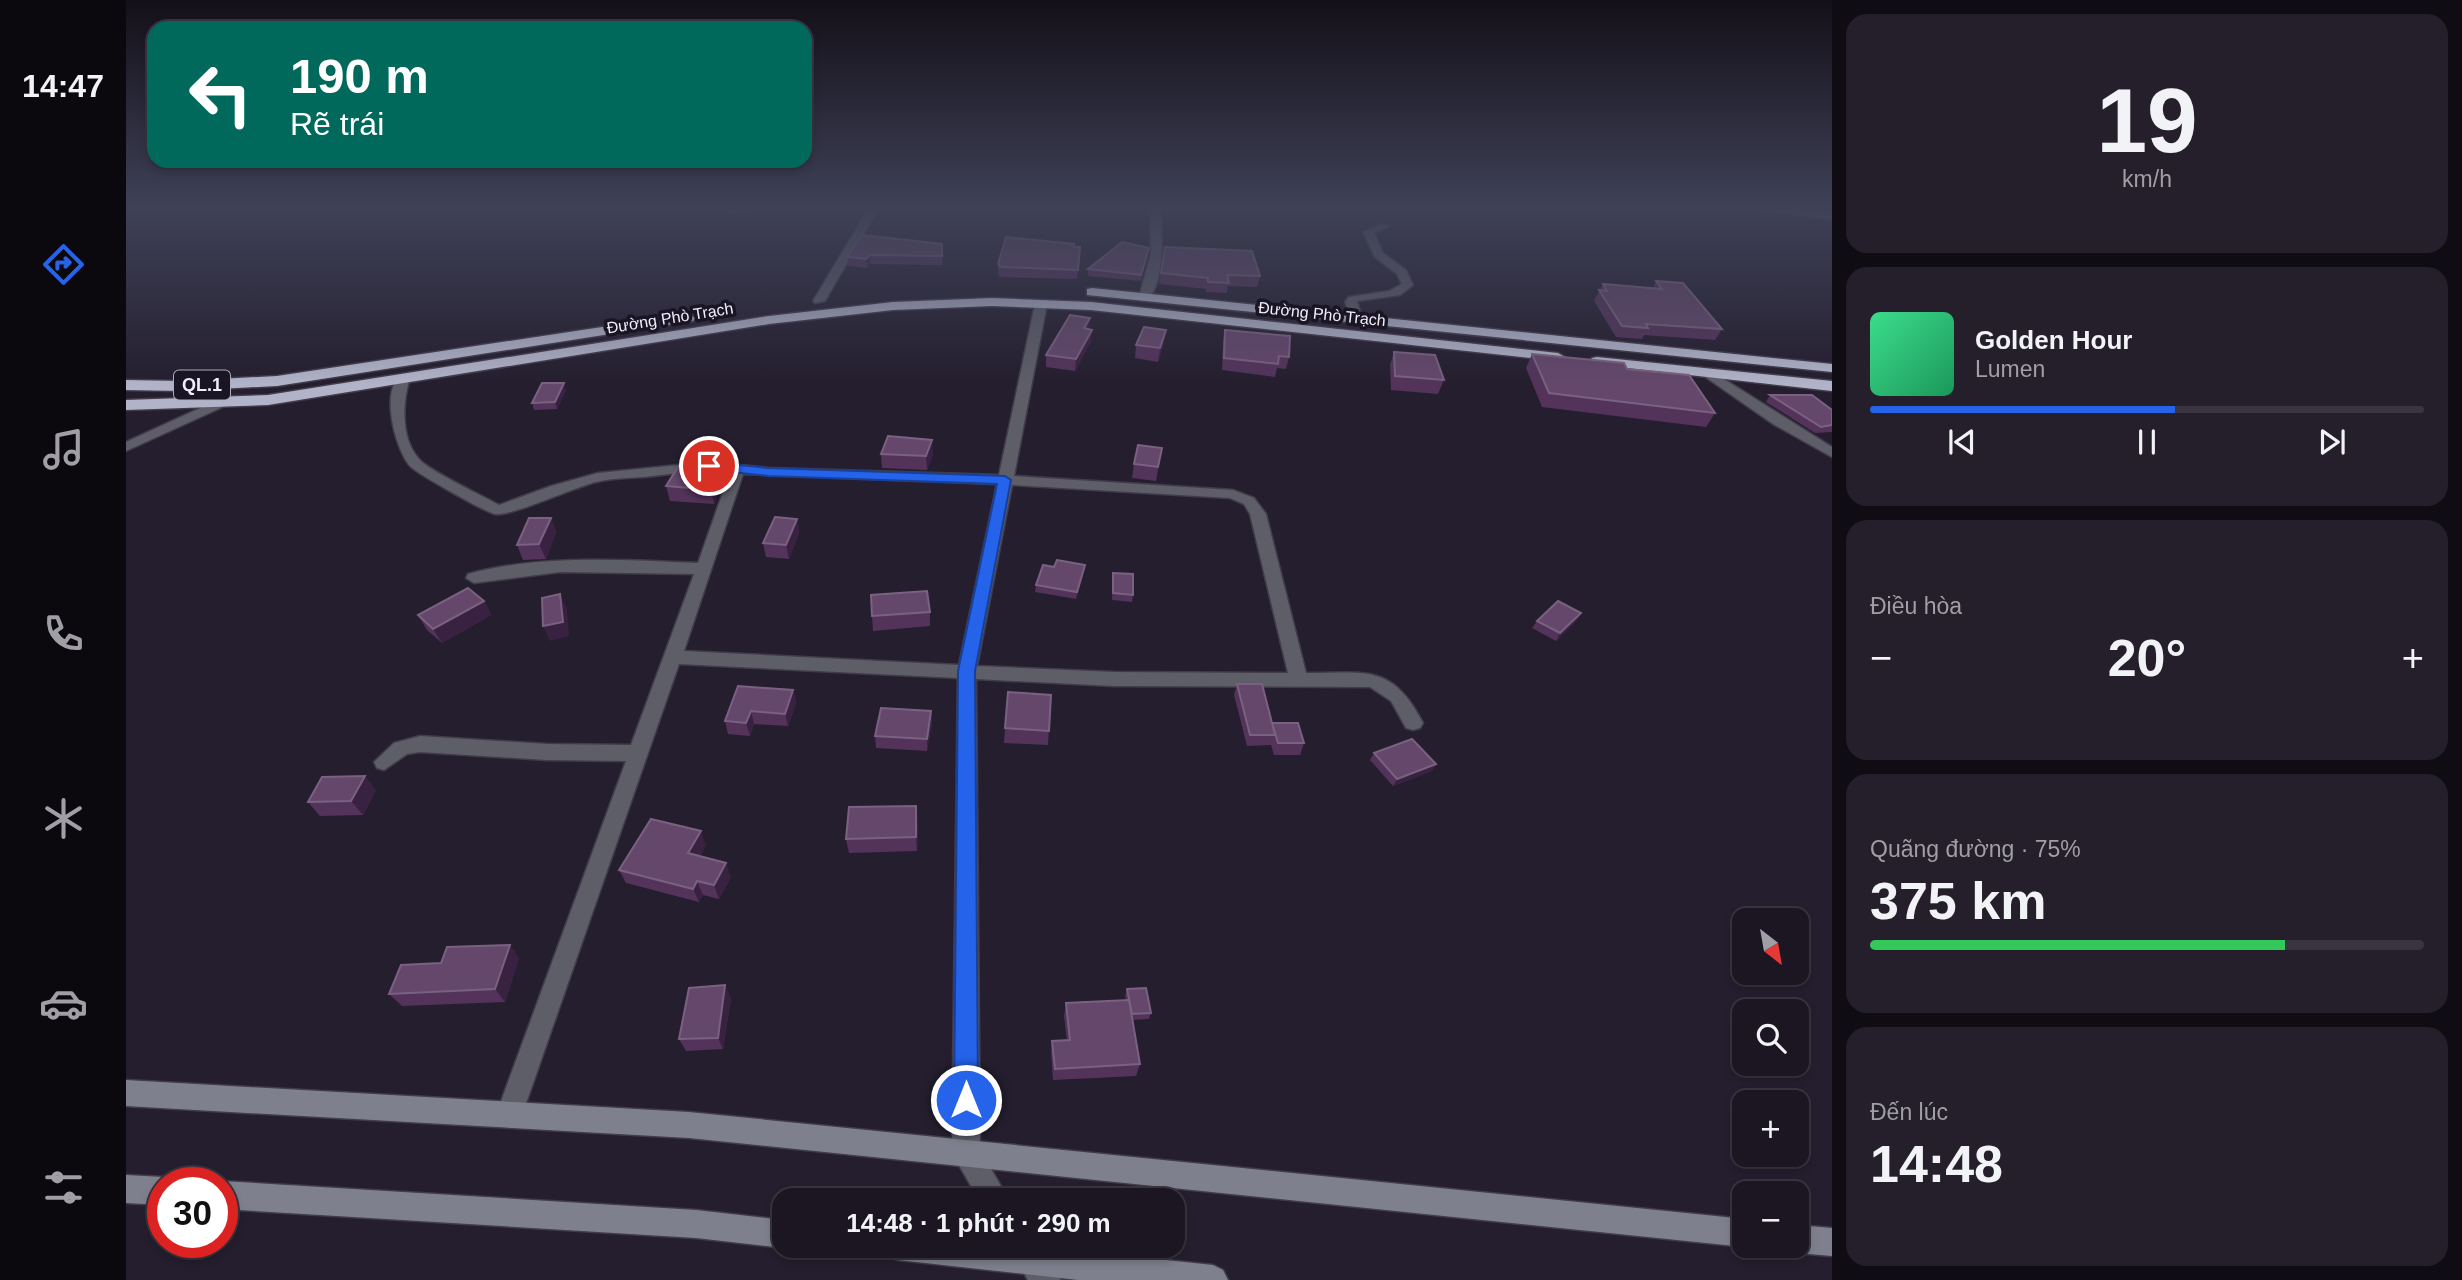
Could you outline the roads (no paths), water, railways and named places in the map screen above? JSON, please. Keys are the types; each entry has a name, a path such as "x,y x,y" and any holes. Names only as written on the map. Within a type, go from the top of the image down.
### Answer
{"highway":[{"name":"Đường Phò Trạch","path":"126,385 181,386 278,381 764,307 892,293 993,288 1145,297 1832,368"},
{"name":"Đường Phò Trạch","path":"222,402 268,400 769,320 893,306 992,302 1091,306 1832,386"},
{"name":"QL.1","path":"126,405 222,402"}],"street":[{"path":"818,301 839,266"},
{"path":"1145,297 1156,266"},
{"path":"1356,318 1351,302 1353,299 1390,295 1408,285 1402,272 1394,266"},
{"path":"988,1188 966,1153 967,671 1041,304"},
{"path":"1708,373 1778,421 1832,453"},
{"path":"404,378 397,398 398,419 404,443 416,464 496,510 510,508 556,489 598,477 709,466 768,472 1005,480 1233,494 1249,500 1258,514 1299,680"},
{"path":"126,447 222,402"},
{"path":"509,1115 704,569 729,489 739,468"},
{"path":"474,578 518,569 614,566 704,569"},
{"path":"672,657 1114,679 1371,680 1399,695 1413,723"},
{"path":"384,762 401,748 420,744 547,752 637,753"},
{"path":"126,1093 689,1125 1732,1232"},
{"path":"126,1189 147,1190"},
{"path":"238,1196 696,1224 772,1233"},
{"path":"1809,1240 1832,1242"},
{"path":"999,1258 1213,1280"}]}
